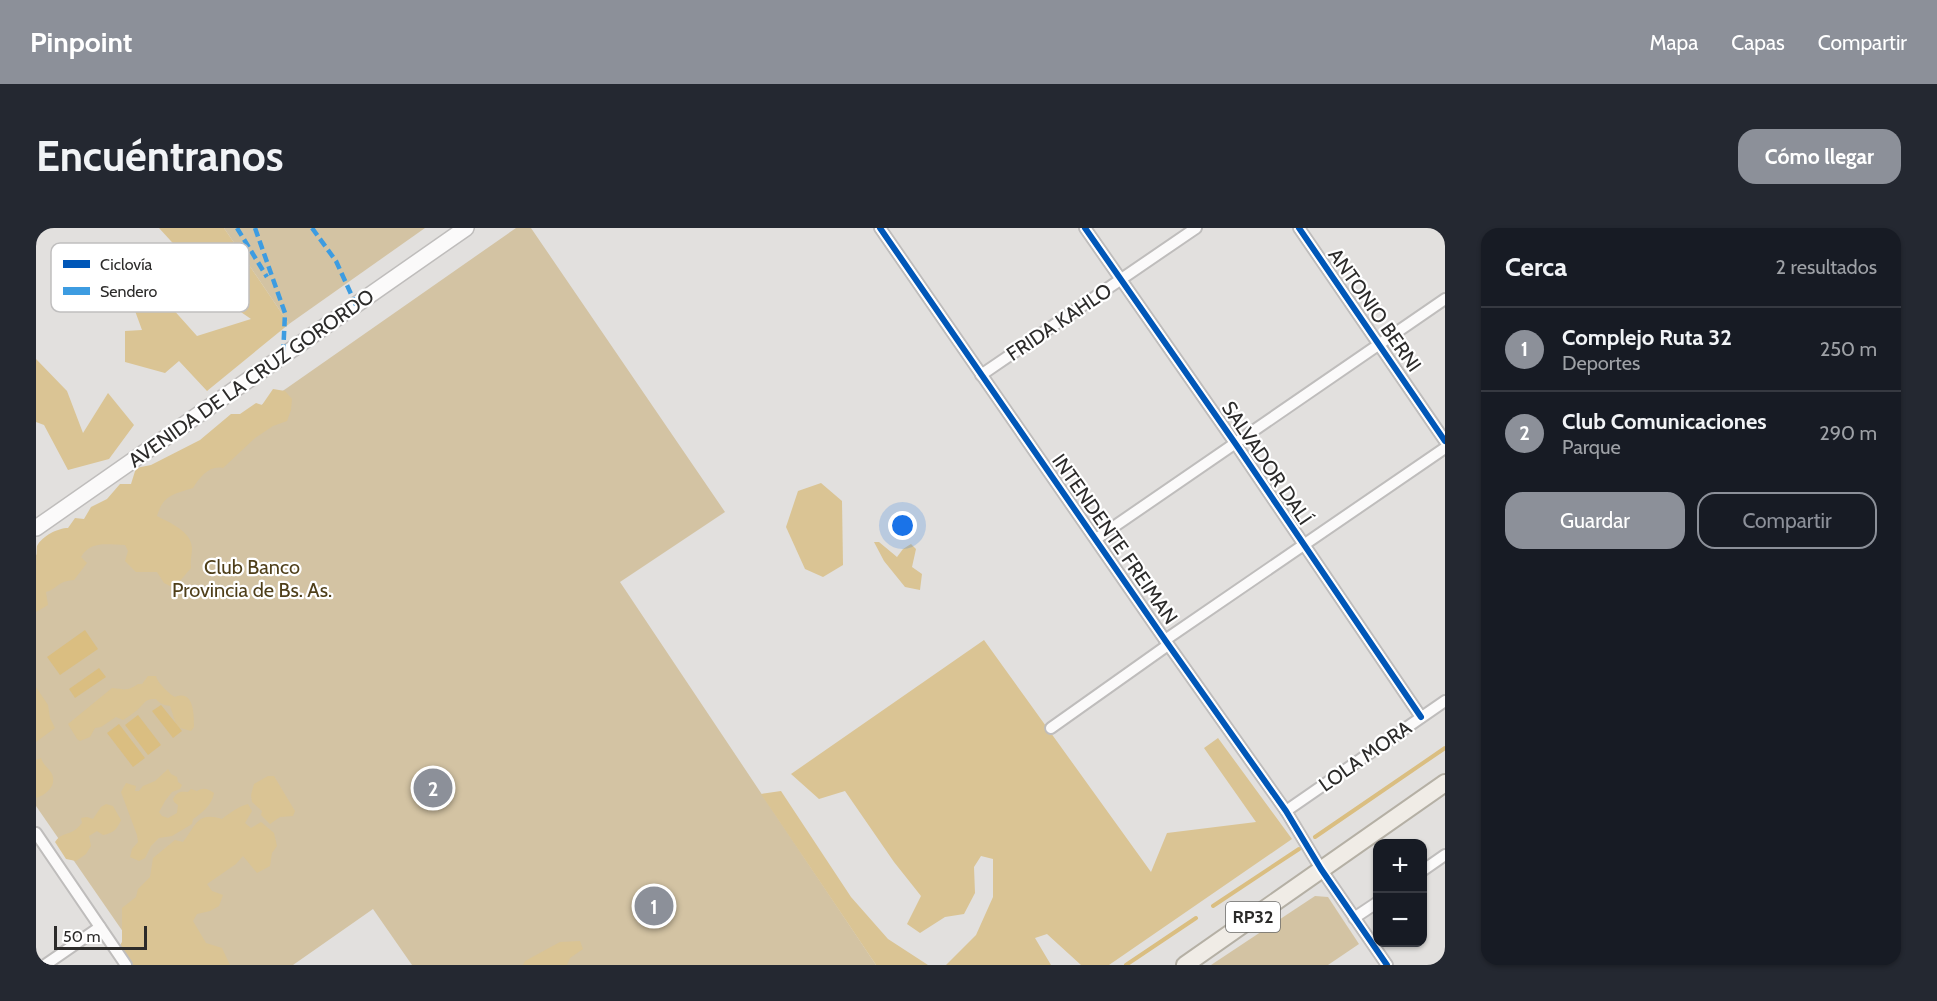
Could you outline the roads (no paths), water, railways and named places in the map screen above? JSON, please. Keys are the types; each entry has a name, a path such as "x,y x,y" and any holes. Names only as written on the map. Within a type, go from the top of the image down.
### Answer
{"main road":[{"name":"AVENIDA DE LA CRUZ GORORDO","path":"36,528 466,228"},
{"name":"RP32","path":"1185,965 1445,783"}],"street":[{"name":"INTENDENTE FREIMAN","path":"880,228 1286,811 1354,918 1387,965"},
{"name":"SALVADOR DALÍ","path":"1085,228 1235,443 1421,717"},
{"name":"FRIDA KAHLO","path":"981,375 1196,228"},
{"name":"ANTONIO BERNI","path":"1299,228 1445,441"},
{"path":"1096,538 1445,299"},
{"path":"1051,728 1303,545 1445,448"},
{"name":"LOLA MORA","path":"1286,811 1445,701"},
{"path":"36,833 126,965"},
{"path":"1427,868 1445,855"},
{"path":"1354,918 1373,905"},
{"path":"45,965 100,927"}],"waterway":[{"path":"1315,837 1445,748"},
{"path":"1213,906 1299,849"},
{"path":"1126,965 1196,918"}],"place":[{"name":"Club Comunicaciones","path":"433,788"},
{"name":"Complejo Ruta 32","path":"654,906"}],"park label":[{"name":"Club Banco Provincia de Bs. As.","path":"252,578"}]}
